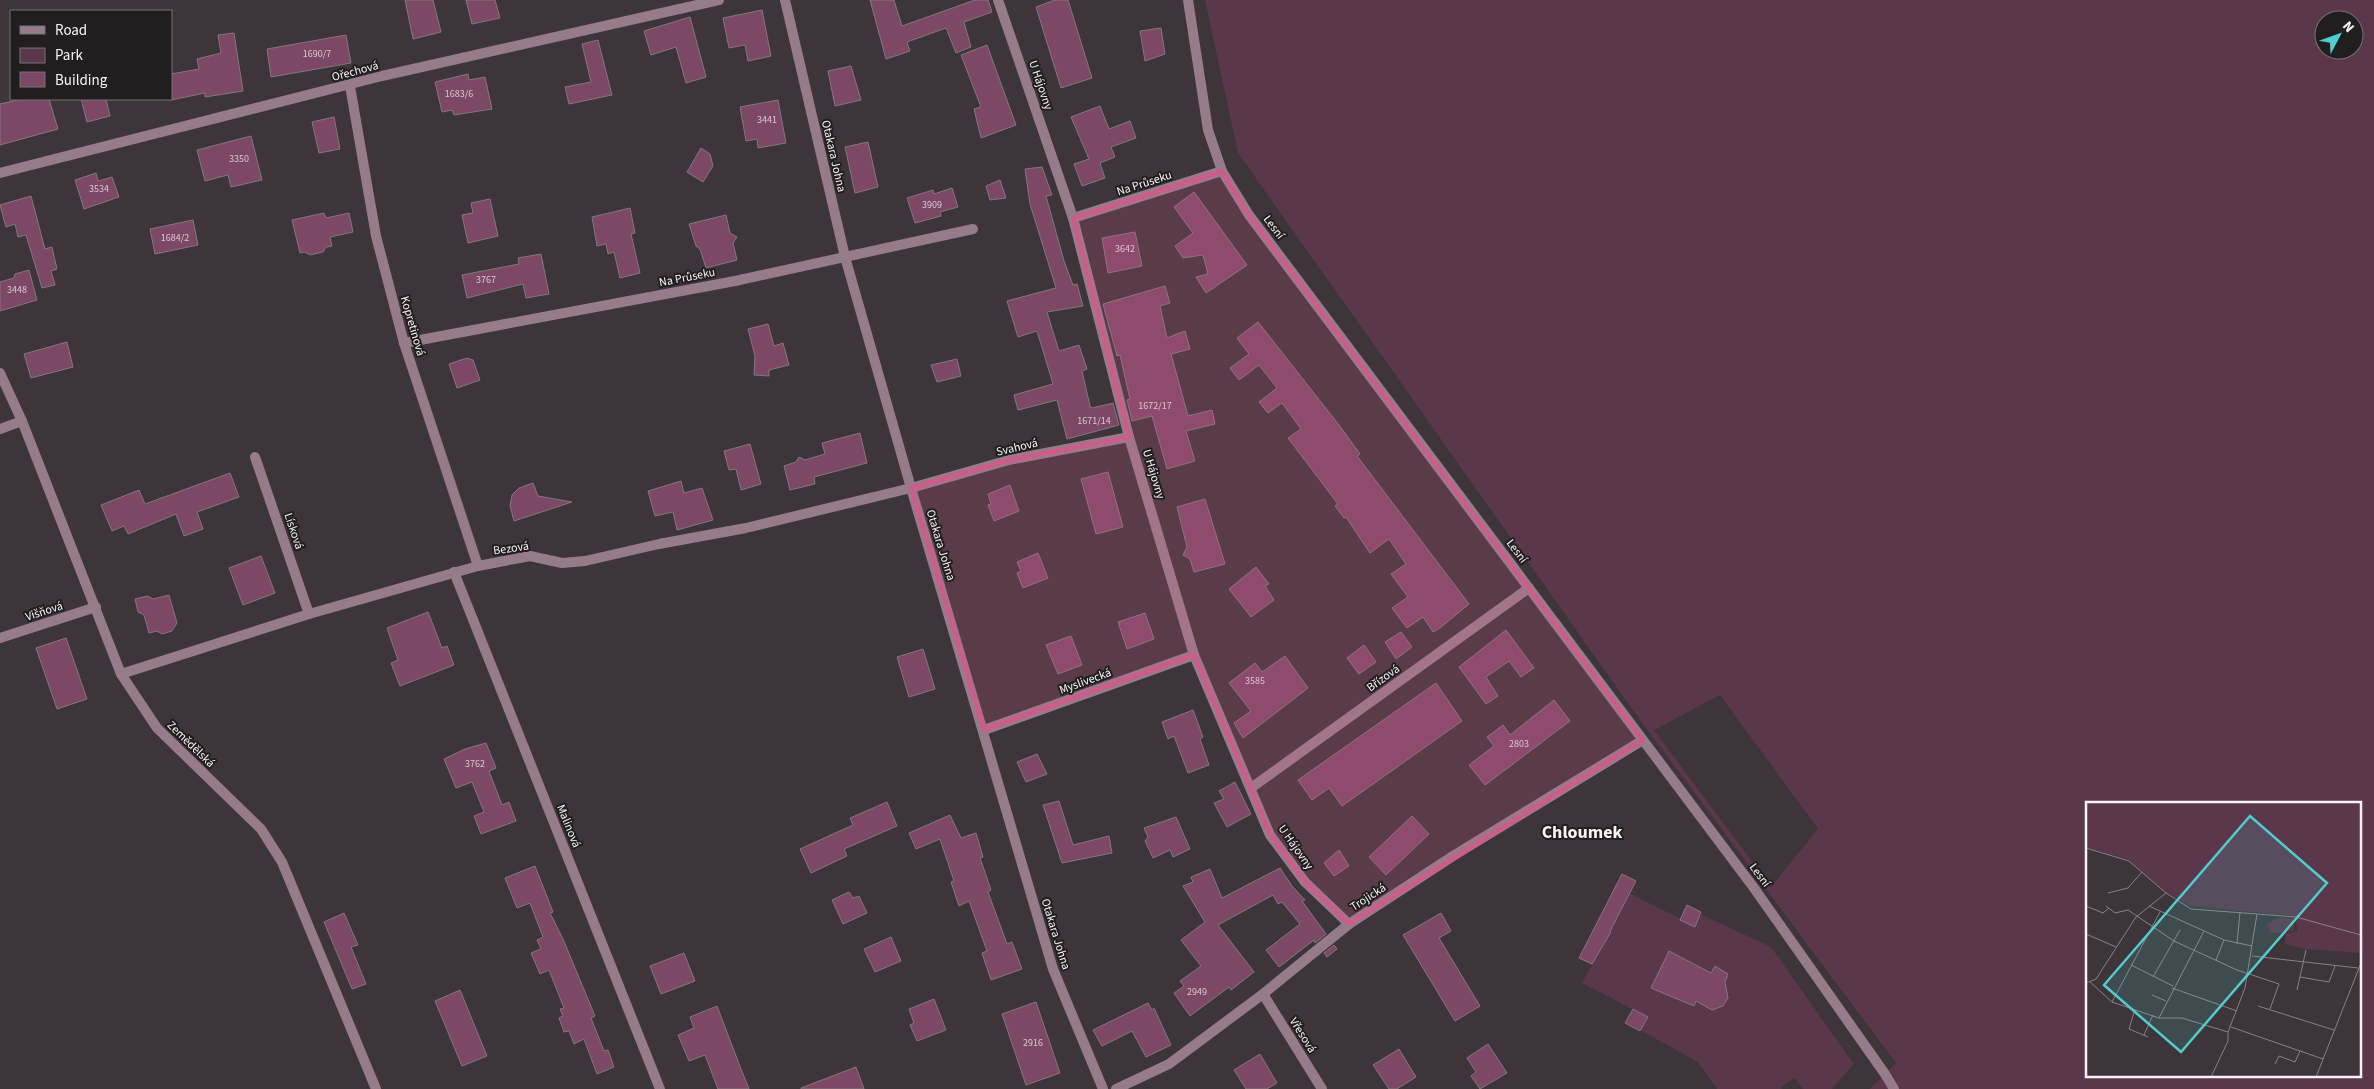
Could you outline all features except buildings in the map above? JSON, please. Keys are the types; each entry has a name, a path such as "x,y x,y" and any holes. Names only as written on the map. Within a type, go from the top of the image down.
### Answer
{"street":[{"name":"Ořechová","path":"0,173 350,86 719,0"},
{"name":"Otakara Johna","path":"785,0 845,257 911,488 1053,969 1103,1089"},
{"name":"U Hájovny","path":"998,0 1073,218 1129,437 1194,655 1270,835 1305,882 1349,924"},
{"name":"Lesní","path":"1188,0 1208,130 1222,171 1255,223 1754,888 1880,1066 1894,1089"},
{"name":"Kopretinová","path":"350,86 376,236 404,343 478,566"},
{"name":"Na Průseku","path":"1073,218 1222,171"},
{"name":"Na Průseku","path":"404,343 735,281 973,229"},
{"name":"Zemědělská","path":"0,373 22,421 121,674 157,728 261,829 282,862 376,1089"},
{"path":"0,429 22,421"},
{"name":"Svahová","path":"911,488 1009,460 1129,437"},
{"name":"Lísková","path":"255,457 309,614"},
{"name":"Bezová","path":"121,674 309,614 478,566 530,556 562,562 585,561 659,544 746,528 911,488"},
{"name":"Malinová","path":"454,572 660,1089"},
{"name":"Břízová","path":"1251,788 1529,588"},
{"name":"Višňová","path":"0,638 96,607"},
{"name":"Myslivecká","path":"984,730 1194,655"},
{"name":"Trojická","path":"1116,1089 1170,1064 1263,994 1349,924 1453,856 1643,740"},
{"name":"Vřesová","path":"1263,994 1322,1089"}],"highlighted area":[{"path":"1222,171 1249,215 1643,740 1349,924 1305,882 1270,835 1194,655 984,730 911,488 1009,460 1129,437 1073,218"}],"green space":[{"path":"1205,0 2374,0 2374,1089 1870,1089 1896,1063 1640,720 1238,153","holes":["1720,695 1818,829 1771,887 1654,730"]},
{"path":"1629,893 1681,919 1700,914 1771,947 1854,1064 1832,1089 1803,1089 1795,1078 1781,1087 1782,1089 1717,1089 1698,1062 1640,1030 1648,1017 1582,983","holes":["1670,951 1711,973 1715,966 1728,974 1722,987 1728,998 1723,1006 1712,1009 1696,1001 1694,1005 1656,988 1655,990 1651,988"]}],"district":[{"name":"Chloumek","path":"1582,832"}]}
